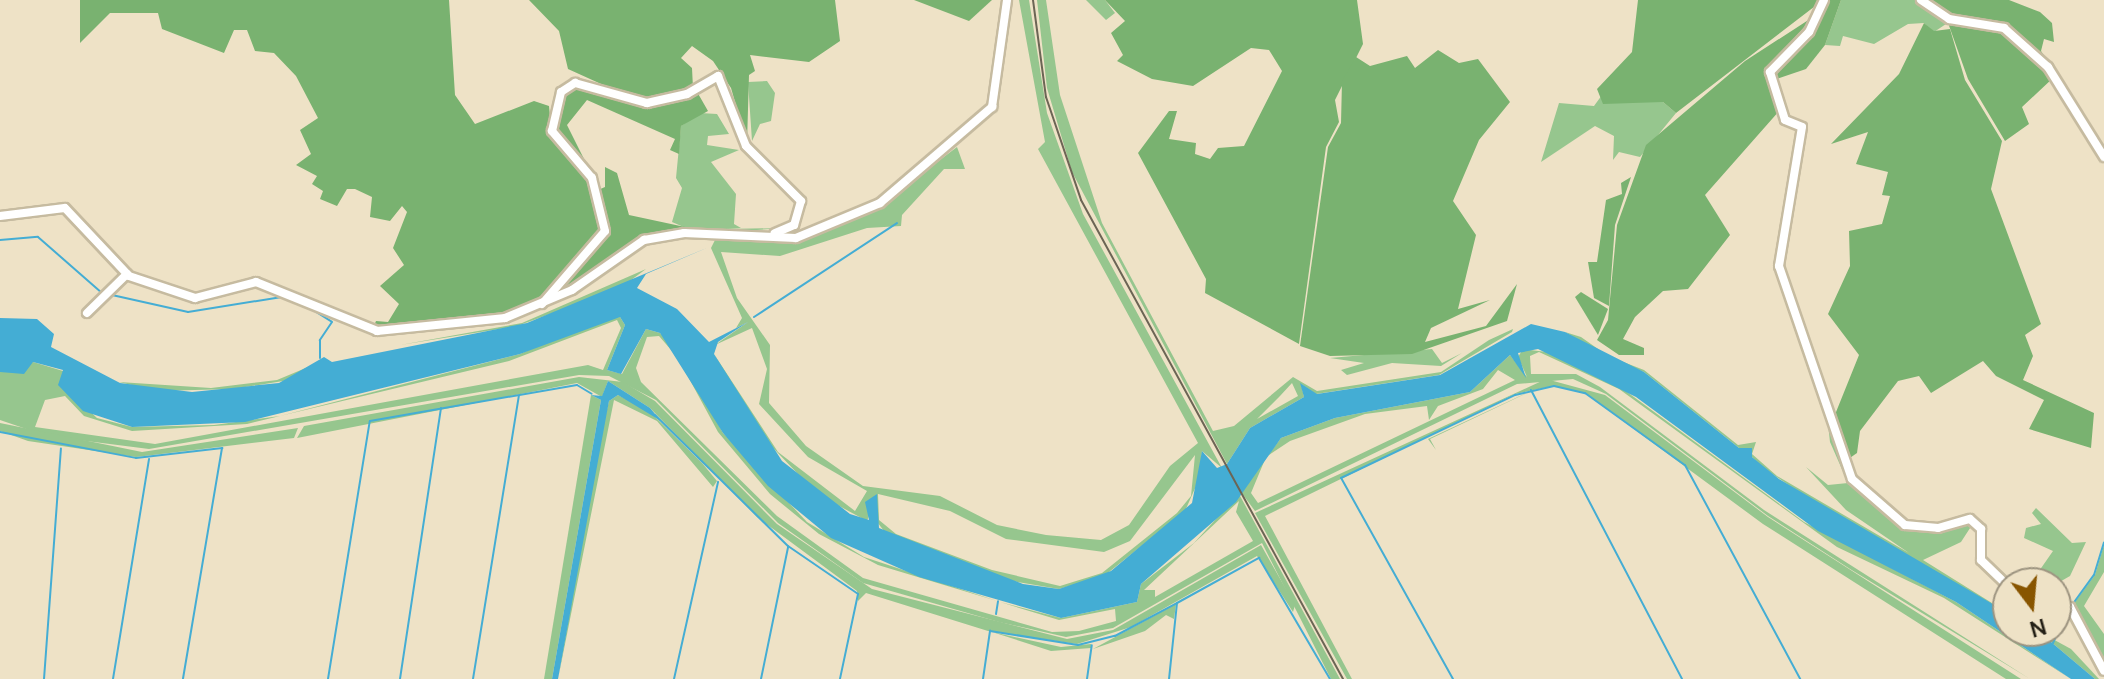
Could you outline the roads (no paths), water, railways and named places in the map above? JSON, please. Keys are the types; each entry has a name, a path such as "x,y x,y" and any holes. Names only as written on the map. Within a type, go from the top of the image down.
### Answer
{"street":[{"path":"0,216 65,208 127,274 202,298 256,282 281,288 377,331 505,318 542,305 644,240 806,236 868,209 966,136 992,107 1007,0"},
{"path":"1824,0 1809,32 1770,72 1785,120 1802,127 1779,266 1852,479 1905,525 1938,528 1970,519 1981,529 1981,560 1992,571"},
{"path":"1921,0 1949,19 2004,28 2048,67 2104,157"},
{"path":"542,305 605,231 592,178 552,131 561,92 575,83 647,103 687,94 718,76 746,146 801,201 794,225 769,235"},
{"path":"87,313 127,274"},
{"path":"2072,611 2104,671"}],"water":[{"path":"709,247 646,274 637,288 677,309 709,342 748,322 718,342 714,354 782,461 850,514 869,520 865,502 877,494 879,528 1023,584 1059,589 1111,571 1192,503 1202,451 1217,468 1227,464 1250,428 1304,397 1300,383 1317,394 1440,375 1531,324 1565,332 1644,372 1739,448 1752,448 1752,457 1779,479 1992,604 1992,626 1956,602 1818,531 1636,397 1538,349 1518,353 1526,378 1510,355 1470,392 1335,418 1281,438 1236,502 1141,584 1137,602 1061,618 919,577 831,538 768,486 723,433 660,333 646,329 621,374 607,370 625,325 620,317 520,354 245,422 132,427 83,411 58,385 63,370 33,362 24,374 0,372 0,318 37,319 54,334 51,347 120,383 192,392 279,383 324,357 332,362 527,323"},
{"path":"608,381 650,408 661,421 618,395 609,401 558,679 552,679 601,400 591,395 602,396"},
{"path":"2023,647 2057,647 2095,679 2071,679"}],"waterway":[{"path":"754,317 897,223"},
{"path":"0,240 38,237 102,293"},
{"path":"112,295 188,312 282,297"},
{"path":"313,310 332,322 320,340 320,358"},
{"path":"328,679 370,421 577,385 592,394"},
{"path":"1453,679 1341,478 1515,395 1554,386 1585,393 1685,465 1800,679"},
{"path":"1531,390 1682,679"},
{"path":"473,679 519,396"},
{"path":"400,679 441,408"},
{"path":"655,415 788,546 858,594 840,679"},
{"path":"0,432 136,458 222,448 183,679"},
{"path":"44,679 61,449"},
{"path":"113,679 149,459"},
{"path":"674,679 718,482"},
{"path":"2072,605 2094,575 2104,543"},
{"path":"761,679 788,547"},
{"path":"1177,603 1259,558 1330,679"},
{"path":"996,614 998,601"},
{"path":"983,679 990,631 1078,645 1115,636 1177,603 1169,679"},
{"path":"1087,679 1092,645"}],"railway":[{"path":"1033,0 1046,97 1081,200 1343,679"}]}
